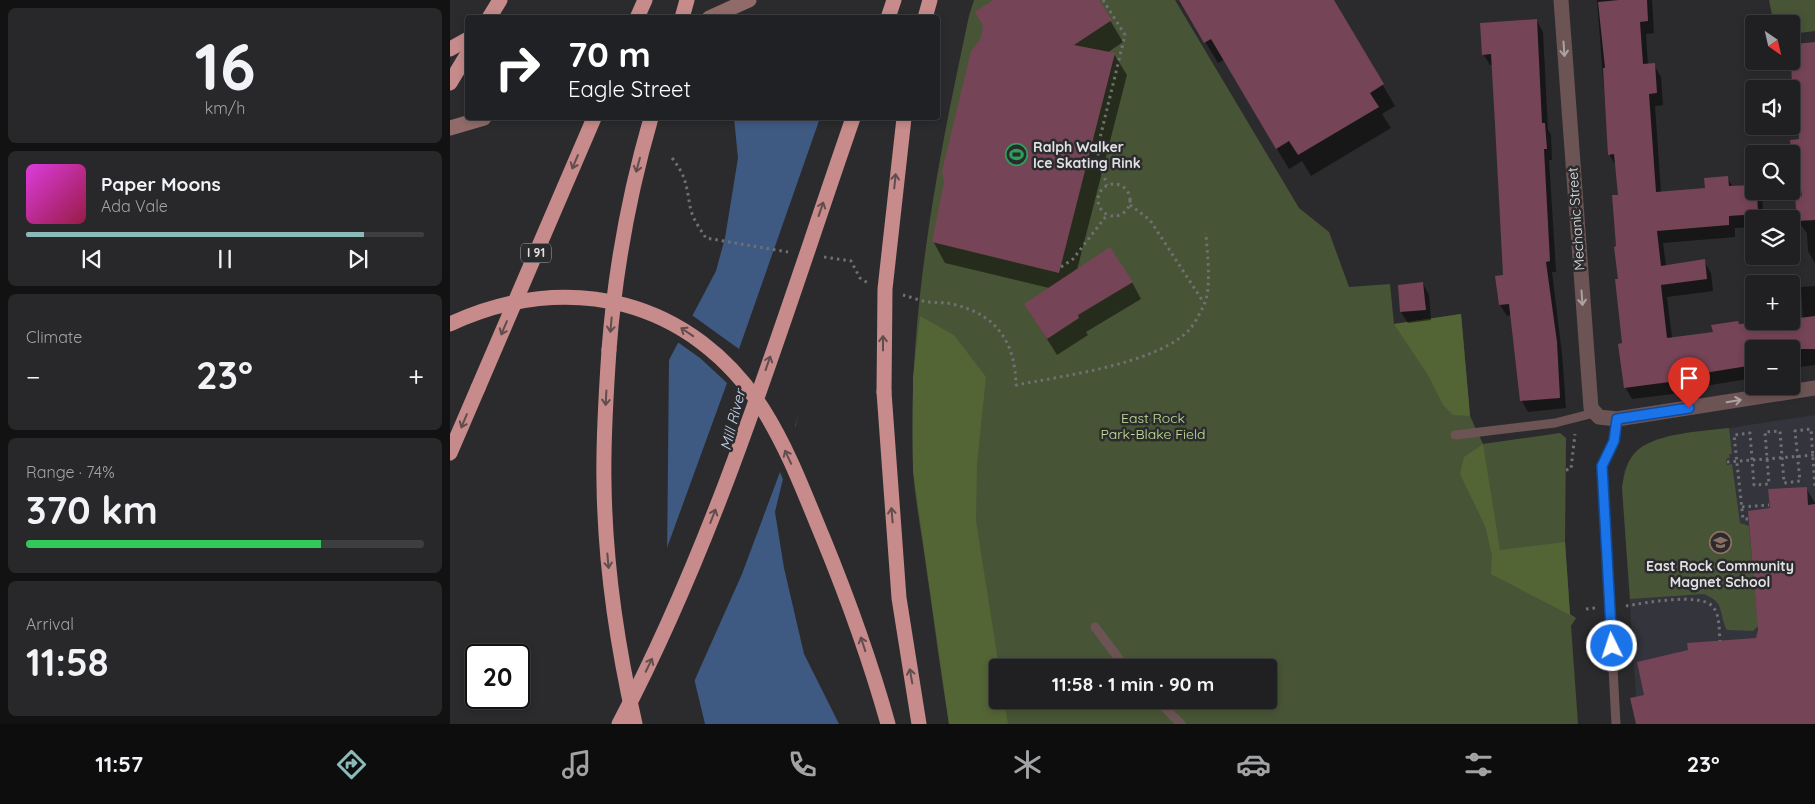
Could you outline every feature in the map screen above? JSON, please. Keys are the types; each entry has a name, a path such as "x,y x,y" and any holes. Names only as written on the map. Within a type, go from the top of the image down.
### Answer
{"highway":[{"path":"490,15 500,0"},
{"path":"639,15 645,0"},
{"path":"683,15 687,0"},
{"path":"889,15 894,0"},
{"path":"926,15 930,0"},
{"path":"450,49 465,41"},
{"path":"450,83 465,58"},
{"name":"I 91","path":"450,454 593,120"},
{"path":"635,724 619,648 606,541 604,482 609,350 622,239 635,176 650,120"},
{"path":"619,724 676,605 720,497 852,120"},
{"path":"904,120 885,289 884,392 898,590 919,724"},
{"path":"450,324 504,304 568,296 605,299 641,309 662,318 686,331 706,346 749,390 777,433 808,501 857,623 888,724"}],"main road":[{"path":"716,15 748,0"},
{"path":"450,128 477,120"}],"street":[{"name":"Mechanic Street","path":"1561,0 1589,403 1594,413"},
{"path":"1594,413 1605,419 1617,419 1815,388"}],"lane":[{"path":"1455,435 1555,423 1594,413"},
{"path":"1616,724 1602,466 1614,441 1617,419"},
{"path":"1095,627 1119,659"},
{"path":"1166,709 1181,724"}],"path":[{"path":"1103,0 1125,35 1099,142 1098,158 1107,185"},
{"path":"672,158 683,172 688,188 690,207 698,226 706,238 714,241 789,252"},
{"path":"1107,185 1122,186 1130,197 1130,204 1121,216 1106,215 1098,204 1101,190 1107,185"},
{"path":"1130,204 1150,220 1205,304"},
{"path":"1061,267 1073,259 1106,215"},
{"path":"899,294 926,302 951,303 979,312 995,323 1015,363 1016,384 1094,370 1166,346 1190,328 1205,304 1208,272 1206,233"},
{"path":"817,256 851,261 860,278 872,285"},
{"path":"1748,519 1743,519 1734,435 1750,433 1754,485 1762,485 1769,484 1765,432 1780,431 1784,483 1800,481 1795,431 1811,429 1815,488"},
{"path":"1566,470 1571,469 1575,434"},
{"path":"1727,462 1814,455"},
{"path":"1742,507 1770,505"},
{"path":"1626,606 1650,602 1703,600 1710,603 1718,615 1720,641"},
{"path":"1586,609 1597,608"}],"shaded area":[{"name":"East Rock Community Magnet School","path":"1815,415 1815,724 1638,724 1622,488 1624,471 1638,449 1657,439"}],"green space":[{"name":"East Rock Park-Blake Field","path":"974,0 1175,0 1299,208 1329,232 1349,287 1390,284 1394,324 1461,314 1470,416 1483,444 1560,433 1566,438 1565,542 1570,614 1576,618 1571,626 1578,724 949,724 915,492 912,412 920,298 927,241 946,128"},
{"path":"1769,0 1815,0 1815,31 1800,33 1800,15 1772,15"},
{"path":"1461,314 1470,416 1453,415 1443,405 1428,375 1394,324"},
{"path":"920,316 954,335 986,377 977,464 976,521 998,659 989,659 989,709 1006,709 1008,724 949,724 913,471 913,377"},
{"path":"1729,428 1732,454 1729,454 1730,458 1726,459 1727,465 1732,464 1740,523 1749,526 1758,626 1753,631 1727,630 1719,605 1711,597 1704,594 1630,599 1622,488 1629,462 1639,449 1658,439"},
{"path":"1483,444 1500,550 1565,542 1570,615 1491,574 1492,555 1485,526 1460,474 1464,457"}],"water":[{"name":"Mill River","path":"734,120 831,120 809,370 775,512 784,568 804,654 839,724 705,724 667,565 669,360 716,271 725,238 738,158"}],"pier":[{"path":"685,0 794,0 801,14 799,15 692,15"},
{"path":"819,120 834,120 865,163 847,256 795,426 797,429 784,482 780,472 742,574 693,684 664,566 664,556 727,383 700,358 676,341 689,313 739,349"}],"building":[{"name":"Ralph Walker Ice Skating Rink","path":"993,0 1099,0 1112,20 1074,45 1115,53 1059,273 932,242 944,182 942,171 971,51 980,40 983,26 975,12"},
{"path":"1179,0 1334,0 1384,84 1370,93 1379,107 1298,155 1289,141 1276,149 1211,39 1204,43"},
{"path":"1647,0 1648,21 1640,22 1643,64 1655,63 1657,93 1649,94 1656,192 1705,188 1704,178 1728,176 1729,186 1745,185 1745,200 1757,200 1758,210 1745,210 1745,215 1729,216 1729,225 1657,231 1661,266 1705,259 1707,279 1661,285 1667,338 1713,332 1711,325 1738,321 1739,324 1745,324 1745,330 1800,330 1800,318 1815,316 1815,349 1800,349 1800,340 1745,340 1745,366 1692,375 1692,379 1624,388 1618,344 1622,343 1615,279 1618,279 1614,247 1616,246 1612,195 1618,195 1614,154 1608,155 1603,68 1605,68 1598,2"},
{"path":"1537,19 1542,123 1545,123 1547,149 1544,149 1550,261 1546,262 1557,342 1560,398 1520,401 1509,304 1499,305 1495,276 1503,275 1491,54 1482,55 1480,23"},
{"path":"1815,42 1815,220 1800,221 1800,210 1796,210 1795,200 1800,200 1800,196 1802,196 1800,145 1790,145 1790,140 1799,139 1800,135 1800,80 1792,80 1791,70 1800,70 1800,44"},
{"path":"1110,247 1133,282 1078,315 1079,318 1047,339 1024,304"},
{"path":"1423,282 1426,310 1400,312 1398,285"},
{"name":"East Rock Community Magnet School","path":"1807,487 1808,505 1815,504 1815,724 1636,724 1630,698 1644,695 1637,662 1688,650 1687,643 1756,638 1758,630 1748,511 1770,508 1768,489"}],"place":[{"name":"Ralph Walker Ice Skating Rink","path":"1017,155"},
{"name":"East Rock Community Magnet School","path":"1720,543"}],"route":[{"path":"1612,646 1602,466 1614,441 1617,419 1689,408"}]}
